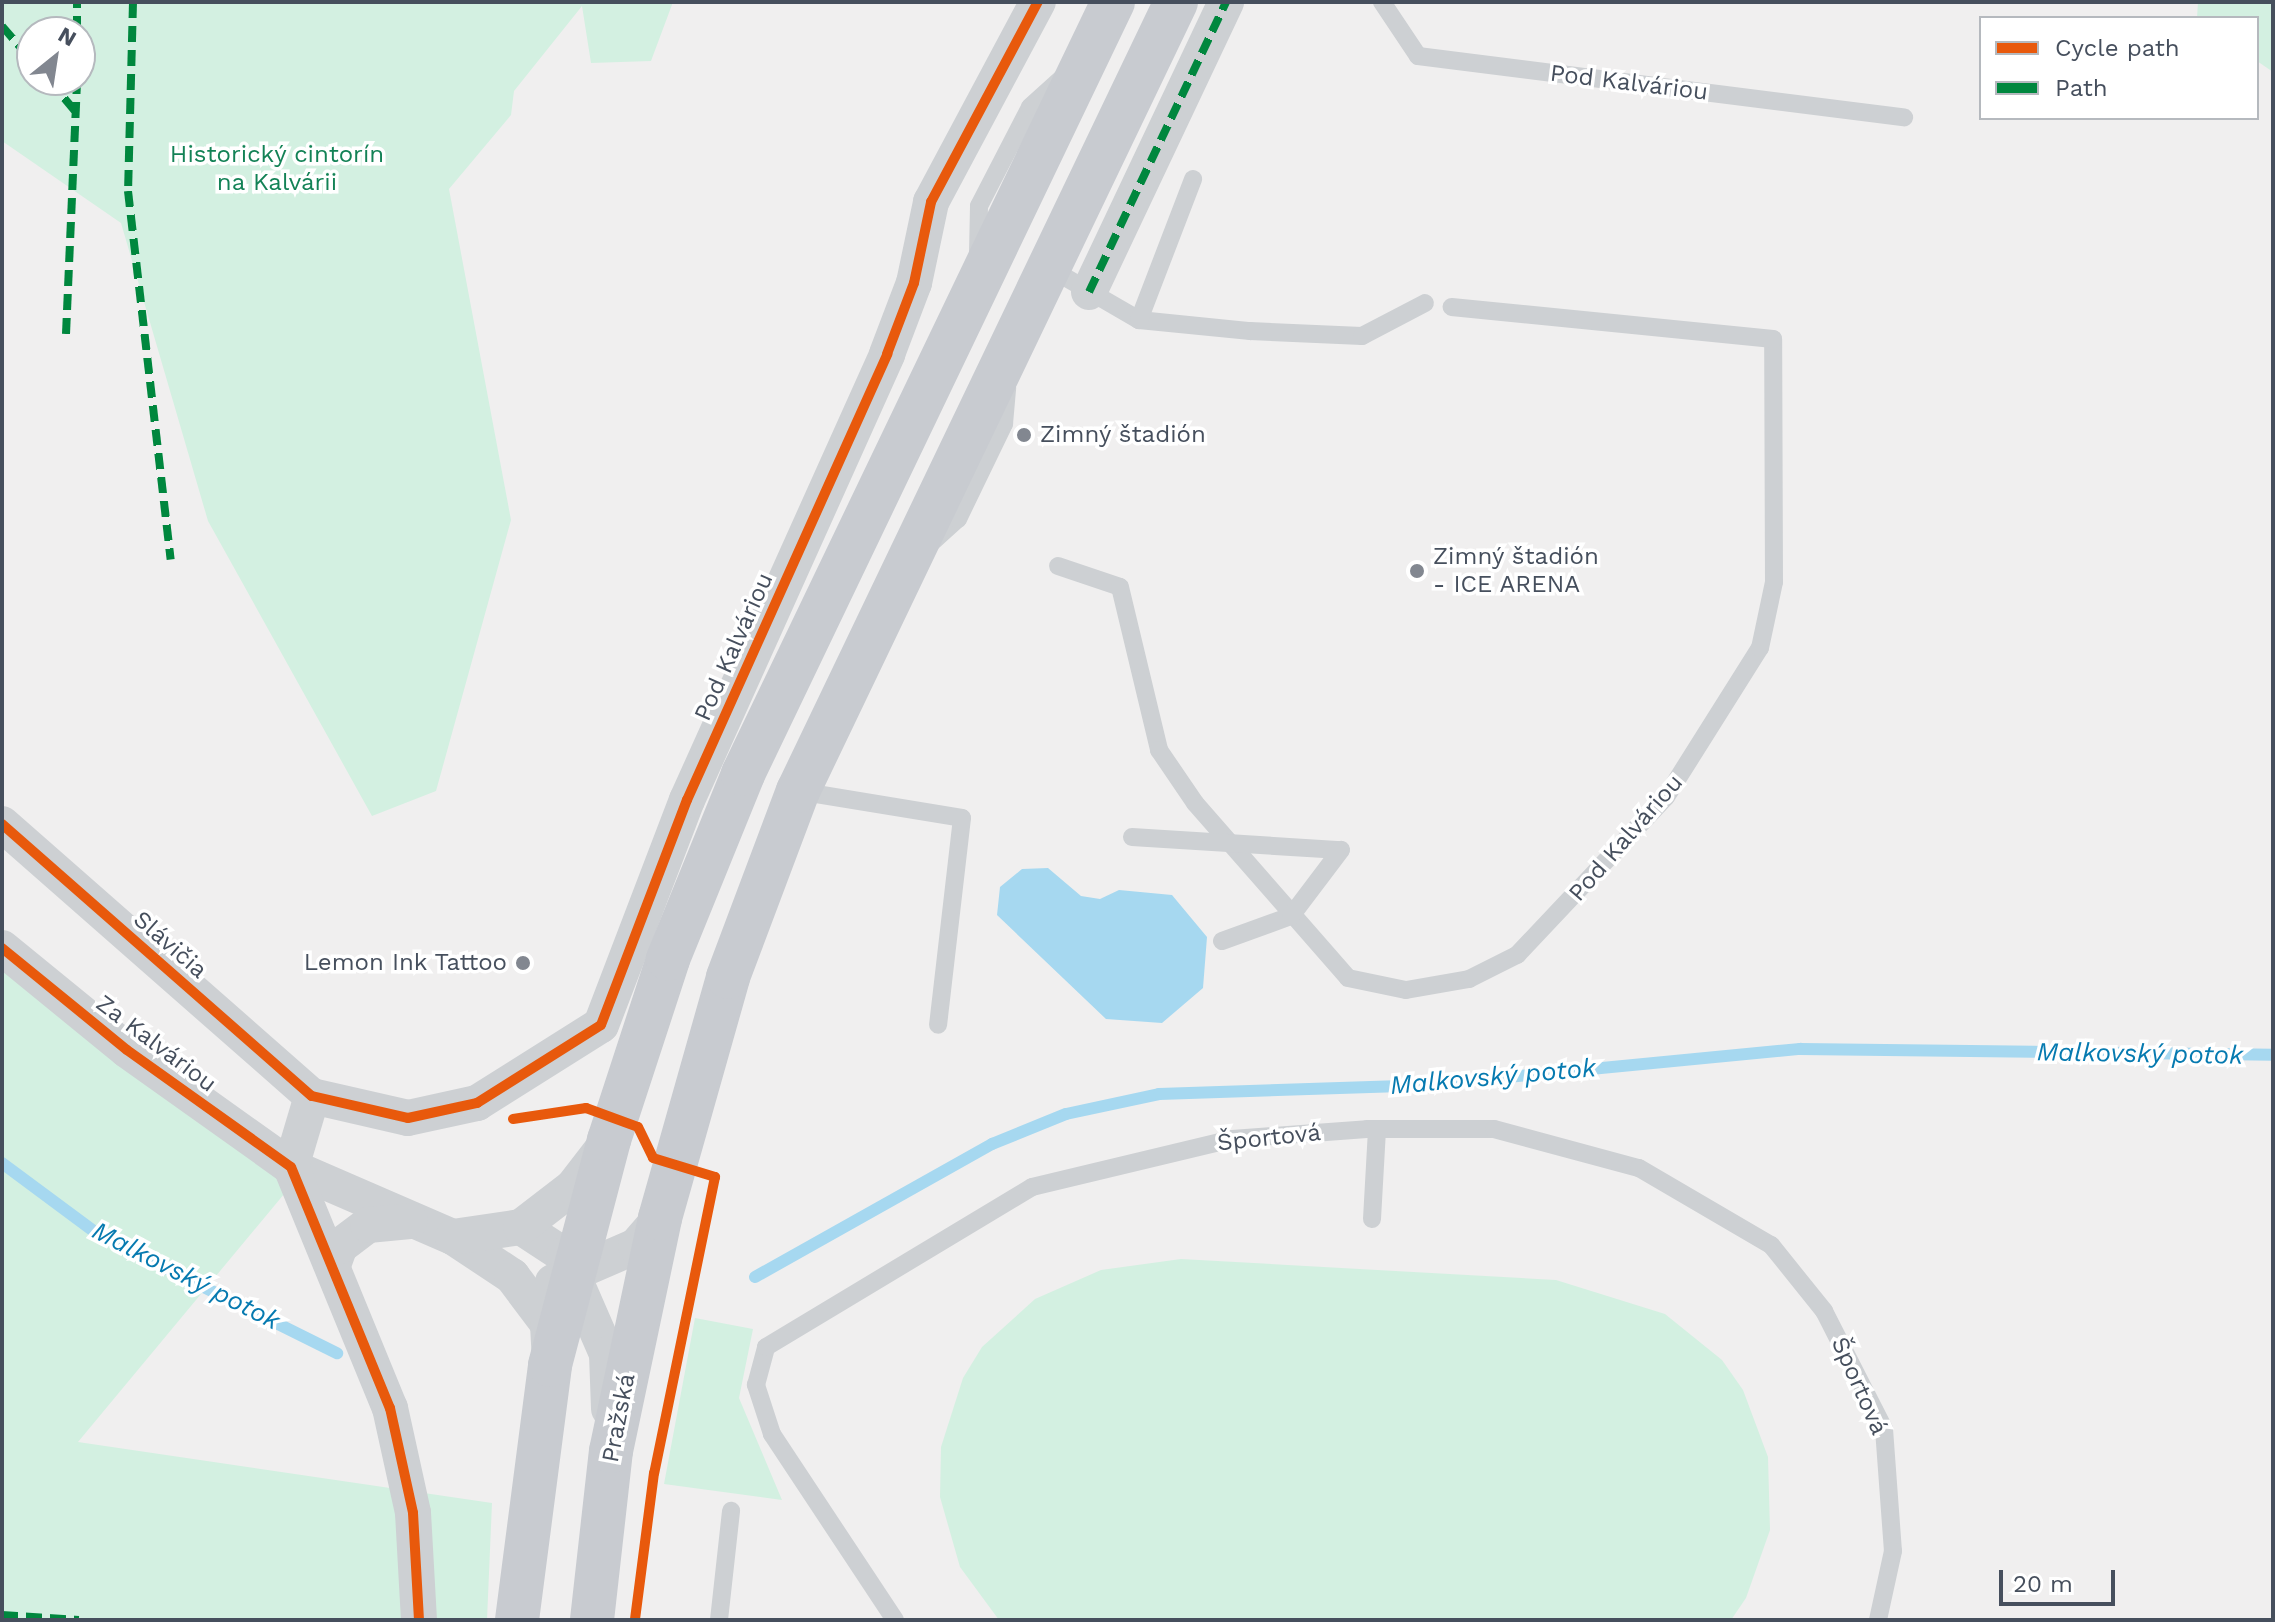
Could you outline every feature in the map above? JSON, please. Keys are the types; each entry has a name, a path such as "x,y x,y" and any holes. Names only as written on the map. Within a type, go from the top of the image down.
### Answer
{"main road":[{"path":"517,1620 550,1365 609,1140 668,959 743,774 977,296 1113,2"},
{"path":"660,1218 728,977 798,791 902,569 1009,361 1176,2"},
{"name":"Pražská","path":"592,1620 611,1451 660,1218"}],"street":[{"name":"Pod Kalváriou","path":"312,1096 408,1118 477,1103 601,1025 687,800 887,354 914,283 931,202 1038,2"},
{"path":"1089,292 1226,2"},
{"name":"Slávičia","path":"2,824 312,1096"},
{"name":"Za Kalváriou","path":"2,948 127,1050 291,1167 453,1237 512,1276"},
{"path":"312,1096 291,1167 390,1408 413,1513 419,1620"},
{"path":"453,1237 521,1227 573,1187 609,1140"},
{"path":"512,1276 571,1277 636,1246 660,1218"},
{"path":"333,1265 340,1246 368,1225 416,1221"},
{"path":"521,1227 564,1255 607,1354 611,1451"},
{"path":"512,1276 548,1324 550,1365"}],"lane":[{"name":"Pod Kalváriou","path":"1382,2 1418,56 1904,117"},
{"path":"1139,320 1193,179"},
{"path":"1051,269 1139,320 1362,336 1425,303"},
{"name":"Pod Kalváriou","path":"1058,566 1120,587 1159,750 1291,916 1348,978 1406,990 1469,979 1517,955 1666,797 1760,648 1774,582 1773,339 1452,307"},
{"path":"798,791 962,818 938,1025"},
{"path":"1132,837 1238,849 1341,850 1291,916 1222,941"},
{"path":"1372,1219 1377,1129"},
{"name":"Športová","path":"895,1620 772,1434 756,1385 766,1347 1032,1187 1232,1139 1377,1129 1494,1129 1639,1168 1771,1245 1824,1311 1884,1429 1893,1551 1878,1620"},
{"path":"719,1620 731,1511"}],"green space":[{"name":"Historický cintorín na Kalvárii","path":"2,2 673,2 651,61 591,63 582,6 514,91 511,115 449,189 511,520 436,791 372,816 208,521 121,223 2,141"},
{"path":"2198,2 2273,2 2273,72 2259,62 2259,16 2197,16"},
{"path":"2,955 304,1170 78,1442 492,1503 487,1620 2,1620"},
{"path":"1181,1259 1556,1280 1665,1314 1722,1360 1743,1390 1768,1457 1770,1530 1746,1598 1731,1620 999,1620 960,1567 940,1497 941,1447 963,1378 982,1347 1035,1299 1101,1270"},
{"path":"695,1318 753,1329 739,1398 782,1500 664,1484"}],"water":[{"path":"1048,868 1081,896 1100,899 1119,890 1172,895 1207,937 1203,988 1162,1023 1106,1019 997,915 1000,887 1022,869"}],"waterway":[{"name":"Malkovský potok","path":"755,1277 992,1144 1066,1114 1159,1094 1425,1085 1800,1049 2273,1055"},
{"name":"Malkovský potok","path":"2,1163 99,1235 337,1353"}],"marked path":[{"path":"77,2 77,16"},
{"path":"133,2 128,191 171,560"},
{"path":"1089,292 1226,2"},
{"path":"2,26 16,42"},
{"path":"62,96 75,111"},
{"path":"66,334 76,96"},
{"path":"2,1615 79,1620"}],"cycle path":[{"path":"2,824 312,1096 408,1118 477,1103 601,1025 687,800 887,354 914,283 931,202 1038,2"},
{"path":"2,948 127,1050 291,1167 390,1408 413,1513 419,1620"},
{"path":"513,1119 586,1108 638,1127 653,1158 715,1177 654,1473 635,1620"}],"place":[{"name":"Zimný štadión","path":"1024,435"},
{"name":"Zimný štadión - ICE ARENA","path":"1417,571"},
{"name":"Lemon Ink Tattoo","path":"523,963"}]}
